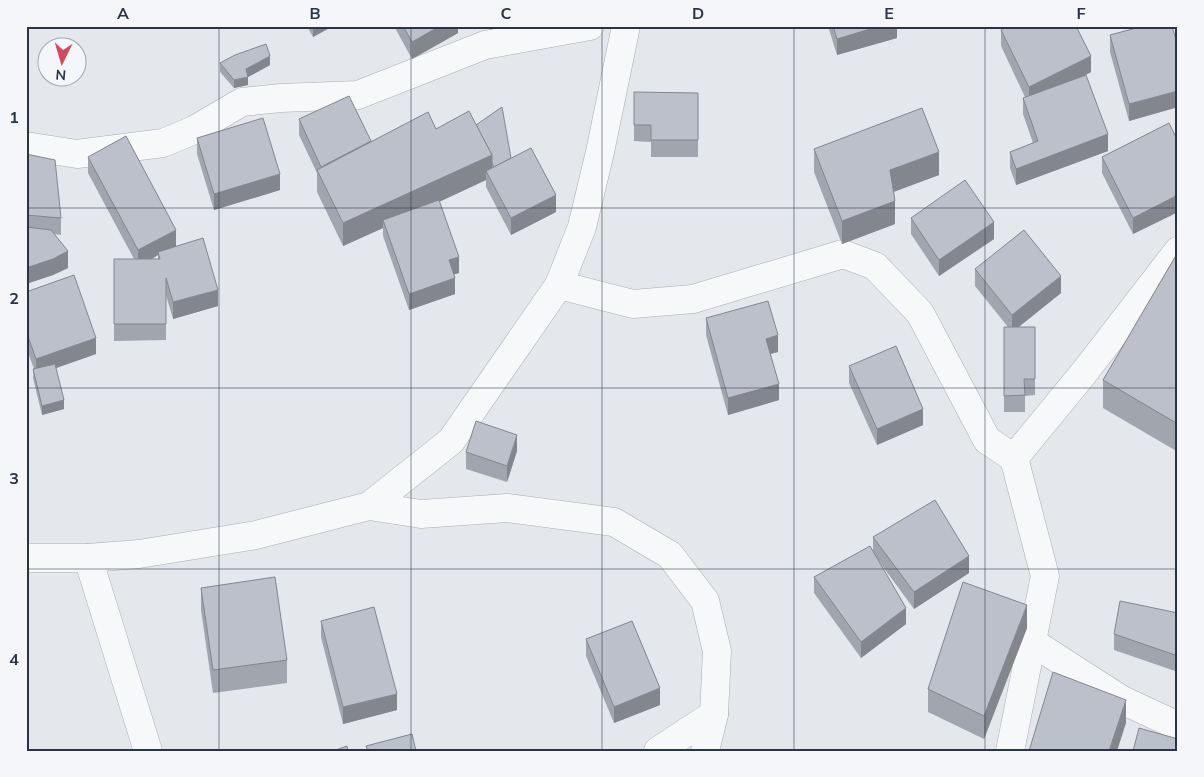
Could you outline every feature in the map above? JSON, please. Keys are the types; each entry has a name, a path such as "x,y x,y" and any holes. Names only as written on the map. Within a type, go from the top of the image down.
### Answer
{"street":[{"path":"26,146 77,154 163,143 194,130 242,102 281,98 358,95 485,45 590,26"},
{"path":"368,506 451,441 560,285 586,208 600,152 626,26"},
{"path":"1014,458 1083,374 1178,251"},
{"path":"560,285 632,304 693,299 843,254 875,266 920,313 987,440 1014,458 1045,576 1010,751"},
{"path":"26,558 88,558 139,554 256,535 368,506 421,514 507,508 614,522 670,555 705,601 717,651 714,714 705,751"},
{"path":"88,558 148,751"},
{"path":"1032,642 1122,700 1178,726"},
{"path":"658,751 714,714"}],"building":[{"path":"403,26 440,26 412,42"},
{"path":"833,26 880,26 837,39"},
{"path":"1008,26 1076,26 1091,56 1029,87 1001,30"},
{"path":"1172,26 1178,47 1178,91 1129,104 1110,35 1140,27"},
{"path":"266,44 270,56 246,69 248,77 234,80 220,63 235,55"},
{"path":"1086,75 1108,134 1016,169 1010,152 1038,141 1023,98"},
{"path":"634,92 698,93 698,140 651,140 651,125 634,125"},
{"path":"349,96 371,141 321,167 299,119"},
{"path":"502,107 511,158 494,167 492,155 476,125"},
{"path":"922,108 939,152 890,170 895,201 842,221 814,149"},
{"path":"469,111 492,155 343,223 317,170 428,112 436,129"},
{"path":"263,118 280,174 214,194 197,138"},
{"path":"1169,123 1178,141 1178,195 1133,218 1102,157"},
{"path":"126,136 176,230 138,250 88,157"},
{"path":"531,148 556,195 511,218 486,171"},
{"path":"26,154 55,160 61,218 26,215"},
{"path":"965,180 994,222 939,260 911,218"},
{"path":"439,200 459,257 449,260 455,278 409,294 383,220"},
{"path":"26,227 51,230 68,251 53,259 26,268"},
{"path":"1024,230 1061,276 1012,315 975,269"},
{"path":"203,238 218,290 173,302 166,278 166,324 114,324 114,259 160,259 158,252"},
{"path":"1178,252 1178,424 1103,380"},
{"path":"74,275 96,338 36,359 26,331 26,292"},
{"path":"768,301 778,335 766,339 779,384 728,398 706,318"},
{"path":"1004,327 1035,327 1035,379 1024,379 1025,395 1004,396"},
{"path":"896,346 923,409 877,429 849,366"},
{"path":"55,364 64,400 42,406 33,369"},
{"path":"476,421 517,435 507,466 466,452"},
{"path":"935,500 969,556 914,592 873,537"},
{"path":"870,546 906,608 861,642 814,577"},
{"path":"275,577 287,660 213,670 201,588"},
{"path":"963,582 1027,605 984,716 928,689"},
{"path":"1120,601 1178,613 1178,656 1114,634"},
{"path":"374,607 397,694 343,707 321,621"},
{"path":"632,621 660,688 614,707 586,639"},
{"path":"1053,672 1126,700 1109,751 1029,751"},
{"path":"1139,728 1178,739 1175,751 1133,751"},
{"path":"412,734 416,751 368,751 366,746"},
{"path":"347,746 348,751 333,751"}]}
